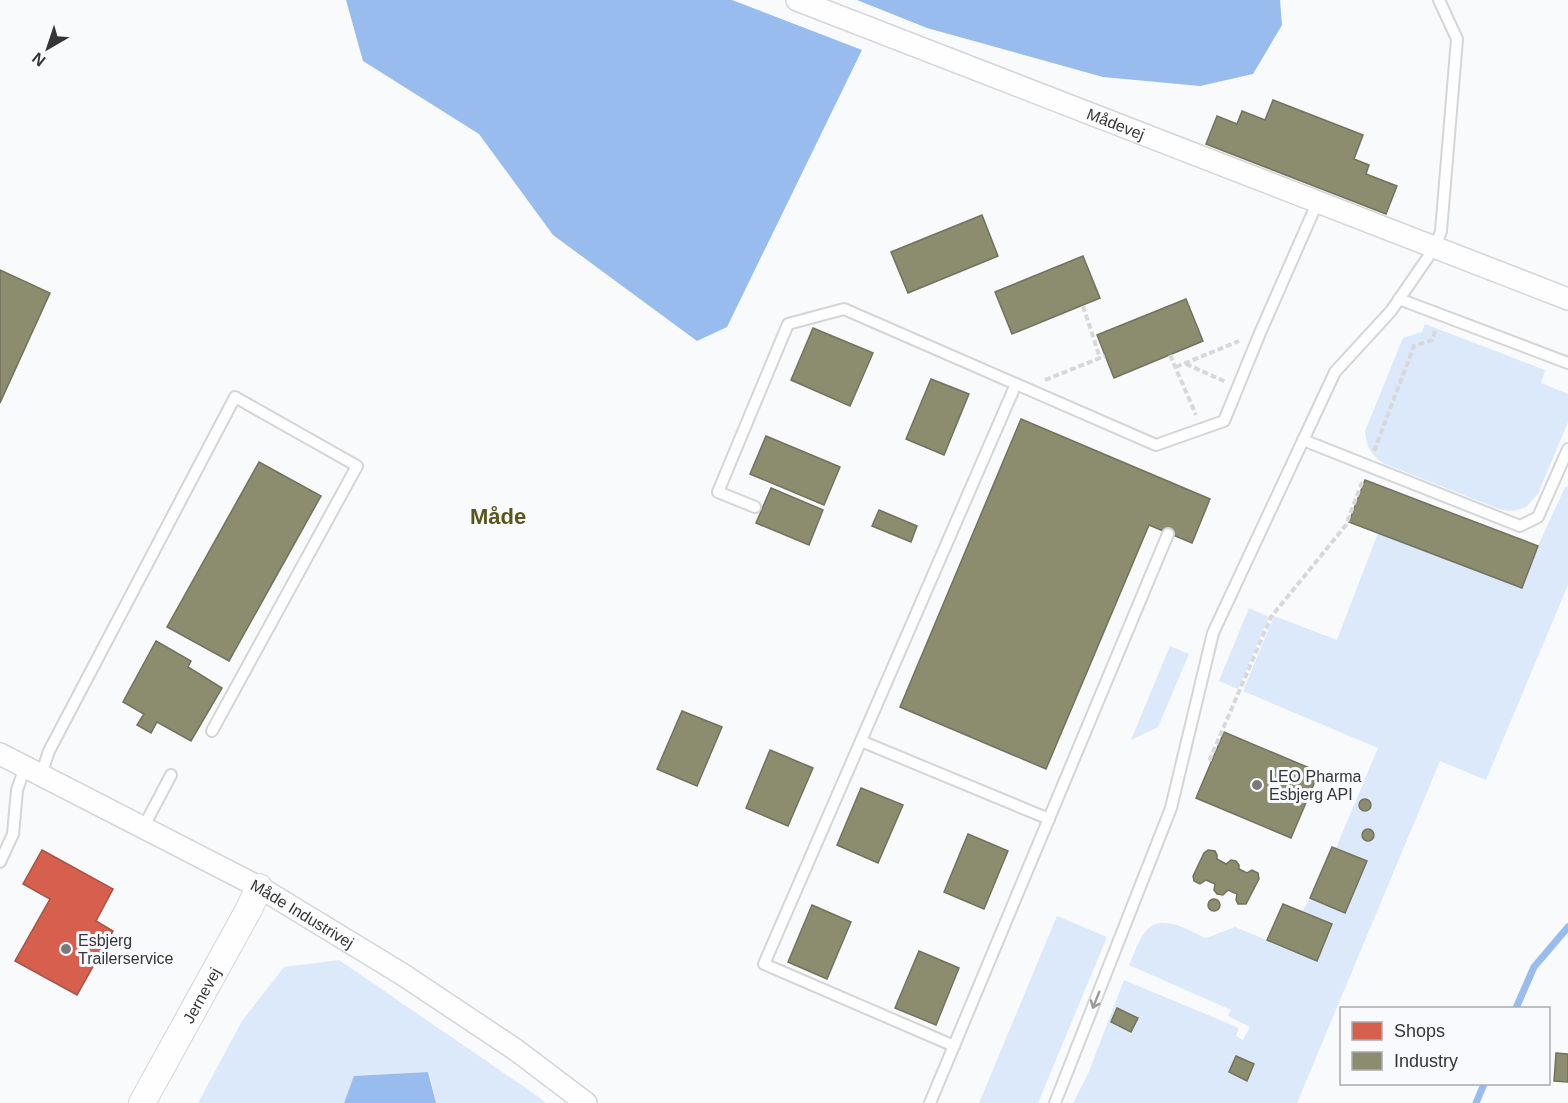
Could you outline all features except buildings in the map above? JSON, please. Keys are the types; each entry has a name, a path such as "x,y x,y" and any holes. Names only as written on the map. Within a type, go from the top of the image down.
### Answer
{"street":[{"name":"Mådevej","path":"797,0 1568,299"},
{"name":"Måde Industrivej","path":"0,754 259,887 402,974 516,1050 586,1103"},
{"name":"Jernevej","path":"142,1103 259,887"}],"lane":[{"path":"1055,1103 1171,808 1213,633 1335,372 1391,311 1434,247 1441,231 1457,39 1439,0"},
{"path":"755,507 718,492 789,324 844,309 1156,445 1224,421 1318,201"},
{"path":"1399,299 1568,363"},
{"path":"954,1046 764,964 861,741 1021,386"},
{"path":"0,862 13,834 17,790 49,751 235,397 357,466 212,731"},
{"path":"1303,440 1520,526 1538,517 1568,449"},
{"path":"930,1103 1168,534"},
{"path":"861,741 1048,819"},
{"path":"143,828 171,775"}],"path":[{"path":"1021,386 1103,357 1083,306"},
{"path":"1212,759 1210,759 1271,617 1346,525 1414,346 1432,340 1436,328"},
{"path":"1176,367 1260,333"},
{"path":"1170,355 1202,429"},
{"path":"1186,363 1238,388"}],"shaded area":[{"path":"1425,324 1545,370 1541,383 1568,394 1568,422 1538,494 1526,507 1508,511 1499,509 1385,464 1370,450 1365,431 1403,338 1422,332"},
{"path":"1568,486 1568,585 1486,780 1440,761 1297,1103 1073,1103 1088,1074 1124,980 1239,1028 1236,1036 1243,1040 1250,1027 1228,1016 1231,1010 1129,965 1141,939 1152,926 1167,923 1206,938 1235,927 1317,961 1332,925 1302,912 1310,898 1345,913 1366,862 1336,848 1378,748 1243,691 1274,616 1337,640 1378,533 1522,588 1538,546 1565,487"},
{"path":"1249,608 1269,617 1238,689 1219,681"},
{"path":"1170,646 1189,654 1158,727 1131,740"},
{"path":"1057,916 1107,937 1038,1103 979,1103"},
{"path":"339,960 546,1103 436,1103 429,1072 355,1076 344,1103 198,1103 242,1021 284,967"}],"water":[{"path":"346,0 732,0 862,50 727,327 697,341 553,235 479,134 363,61"},
{"path":"857,0 1280,0 1282,25 1253,74 1200,86 1103,77 927,28"},
{"path":"428,1072 436,1103 344,1103 354,1076"}],"waterway":[{"path":"1516,1007 1534,967 1568,927"},
{"path":"1476,1103 1484,1085"}],"place":[{"name":"LEO Pharma Esbjerg API","path":"1257,785"},
{"name":"Esbjerg Trailerservice","path":"66,949"}],"district":[{"name":"Måde","path":"498,516"}]}
